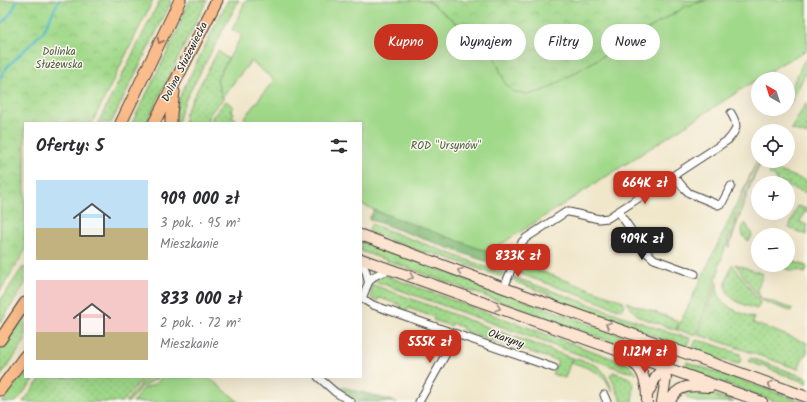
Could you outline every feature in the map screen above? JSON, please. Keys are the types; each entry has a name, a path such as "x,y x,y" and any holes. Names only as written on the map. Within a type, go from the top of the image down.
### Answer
{"main road":[{"path":"121,122 180,0"},
{"name":"Dolina Służewiecka","path":"155,122 217,0"},
{"path":"170,122 175,82"},
{"path":"127,122 136,91"},
{"path":"362,235 807,397"},
{"path":"362,259 762,402"},
{"path":"0,340 24,304"},
{"path":"647,399 657,375 664,367 671,348"},
{"path":"614,349 636,365 640,370 644,377 647,399"},
{"path":"0,390 24,357"},
{"path":"662,402 666,378 664,367"},
{"path":"670,402 675,393 686,386 726,389"}],"street":[{"path":"504,288 522,242 526,238 563,213 569,212 599,219 608,218 728,140 735,131 736,124 731,113"},
{"path":"674,176 689,193 718,205 722,203 731,186"},
{"path":"618,211 646,252 654,259 695,274"},
{"path":"362,264 367,274 368,281"},
{"path":"362,296 368,281 372,277 391,270"},
{"name":"Okaryny","path":"362,300 373,305 554,368"},
{"path":"420,402 457,334"},
{"path":"319,378 335,392 351,402"}],"green space":[{"name":"Dolinka Służewska","path":"0,0 153,0 92,122 24,122 24,253 0,291"},
{"path":"160,0 172,0 111,122 99,122"},
{"path":"190,0 207,0 146,122 132,122 173,41"},
{"path":"228,0 239,0 186,99 178,122 174,122 176,108 181,94"},
{"name":"ROD \"Ursynów\"","path":"246,0 427,0 458,24 446,24 446,60 496,60 505,83 513,92 530,94 546,90 601,57 601,60 660,60 660,24 657,24 685,7 707,0 807,0 807,50 769,72 751,72 751,83 489,252 362,204 362,122 247,122 244,118 274,80 251,61 222,97 217,79 242,35 232,30"},
{"path":"427,0 707,0 685,7 657,24 601,24 601,57 546,90 530,94 513,92 505,83 496,60 526,60 526,24 458,24"},
{"path":"218,51 228,59 217,79 222,97 224,98 209,116 208,122 184,122 185,113"},
{"path":"807,58 807,70 795,95 795,80"},
{"path":"226,101 234,107 231,110 234,113 232,116 237,120 235,122 212,122 213,116"},
{"path":"806,103 807,135 795,130 794,124"},
{"path":"754,168 747,184 696,335 677,330"},
{"path":"757,168 758,168 754,176 753,176"},
{"path":"771,168 793,176 774,176 769,174"},
{"path":"795,177 807,181 807,193 795,189"},
{"path":"751,181 751,183 729,247 728,247 748,191"},
{"path":"797,206 807,209 807,213 804,212 800,222 807,225 807,235 795,230 795,228 789,228 792,220 795,220 795,212"},
{"path":"374,210 491,252 490,263 369,219"},
{"path":"744,223 746,224 751,233 749,241 744,238 742,229"},
{"path":"371,224 505,274 503,276 499,276 437,254 421,252 370,233 369,230"},
{"path":"362,241 648,345 660,355 660,359 362,251"},
{"path":"491,252 512,260 508,269 490,263"},
{"path":"795,262 806,266 807,269 805,273 796,270 795,272"},
{"path":"520,264 623,301 624,304 621,310 518,273 517,270"},
{"path":"732,264 760,302 757,309 736,301 728,294 726,283"},
{"path":"735,264 751,270 751,272 763,274 757,290 761,298 793,309 790,311 762,301"},
{"path":"24,268 24,286 0,323 0,301"},
{"path":"384,275 628,364 637,373 625,371 372,280"},
{"path":"513,277 670,333 690,338 686,348 561,302 549,294 516,282"},
{"path":"717,282 717,290 723,302 734,310 754,318 753,323 807,343 807,353 802,359 798,369 698,335"},
{"path":"371,284 512,336 509,346 462,330 463,327 455,325 456,324 452,323 451,326 433,320 434,317 408,308 407,311 400,309 401,305 380,298 377,301 372,299"},
{"path":"626,302 679,321 676,330 639,317"},
{"path":"24,315 24,342 0,377 0,350"},
{"path":"515,337 572,358 565,378 552,374 558,361 512,346"},
{"path":"696,340 740,354 741,359 739,364 717,359 692,350"},
{"path":"572,358 591,363 600,368 606,376 613,391 603,377 590,369 571,362"},
{"path":"751,358 807,378 807,383 762,365 761,366 750,362 749,361"},
{"path":"687,362 804,402 777,402 685,369"},
{"path":"613,372 632,381 634,388 632,402 622,402 610,375"},
{"path":"24,373 24,378 35,378 16,402 1,402"},
{"path":"41,378 143,378 122,402 23,402"},
{"path":"146,378 157,378 139,389 129,402 125,402"},
{"path":"161,378 209,378 239,402 133,402 142,390 158,382"},
{"path":"329,380 336,385 397,402 356,402 341,394 328,382"},
{"path":"700,390 734,402 697,402 688,398 683,391"}],"waterway":[{"path":"0,24 11,13 17,0"},
{"path":"0,78 8,66 43,32 59,0"}]}
